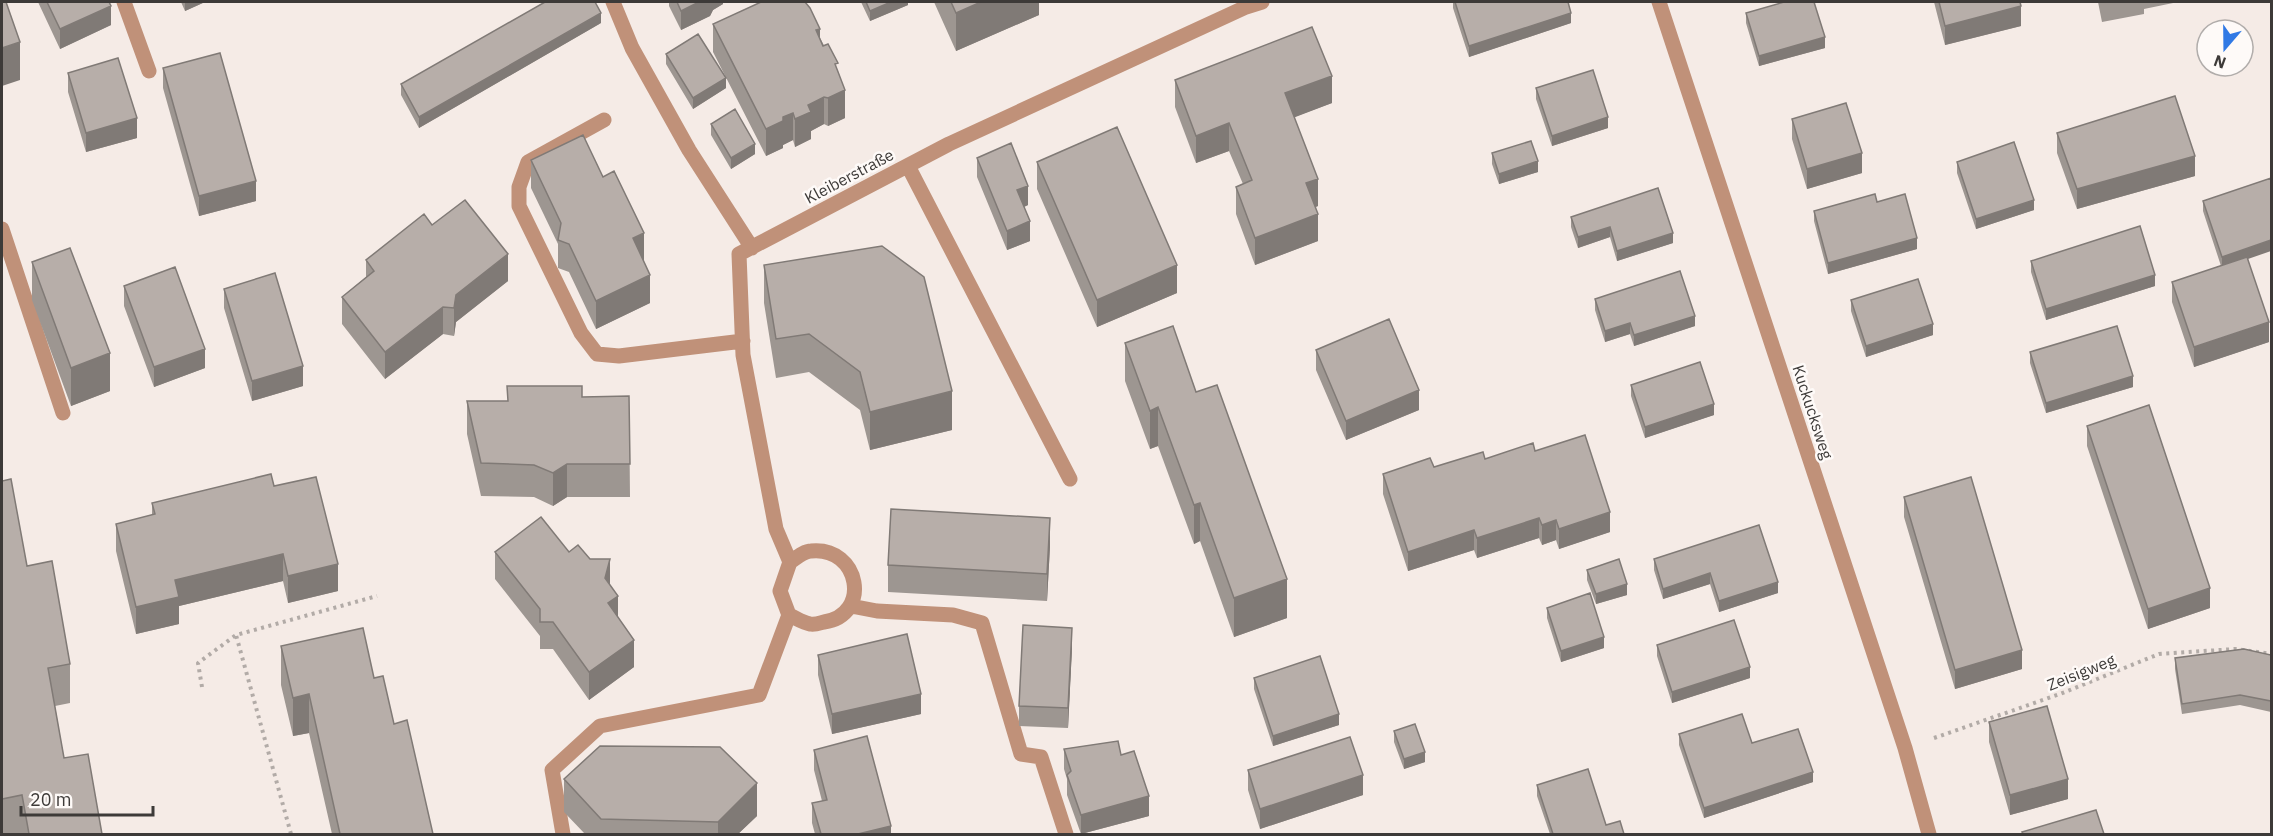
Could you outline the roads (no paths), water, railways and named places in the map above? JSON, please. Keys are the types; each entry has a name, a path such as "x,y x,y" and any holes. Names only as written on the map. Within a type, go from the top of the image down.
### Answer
{"street":[{"path":"124,2 149,71"},
{"path":"613,2 632,48 672,120 752,248 739,254 743,355 776,529 790,562"},
{"name":"Kleiberstraße","path":"752,248 959,139 1246,7 1262,2"},
{"name":"Kuckucksweg","path":"1659,2 1905,748 1929,834"},
{"path":"604,120 528,162 519,187 519,206 581,333 597,354 619,356 743,341"},
{"path":"908,166 1070,479"},
{"path":"2,229 63,413"},
{"path":"563,834 552,770 600,726 759,695 789,615 780,591 790,562 809,550 834,553 849,567 856,586 851,606 836,621 811,624 789,615"},
{"path":"851,606 877,611 953,615 982,623 1022,754 1041,757 1066,834"}]}
